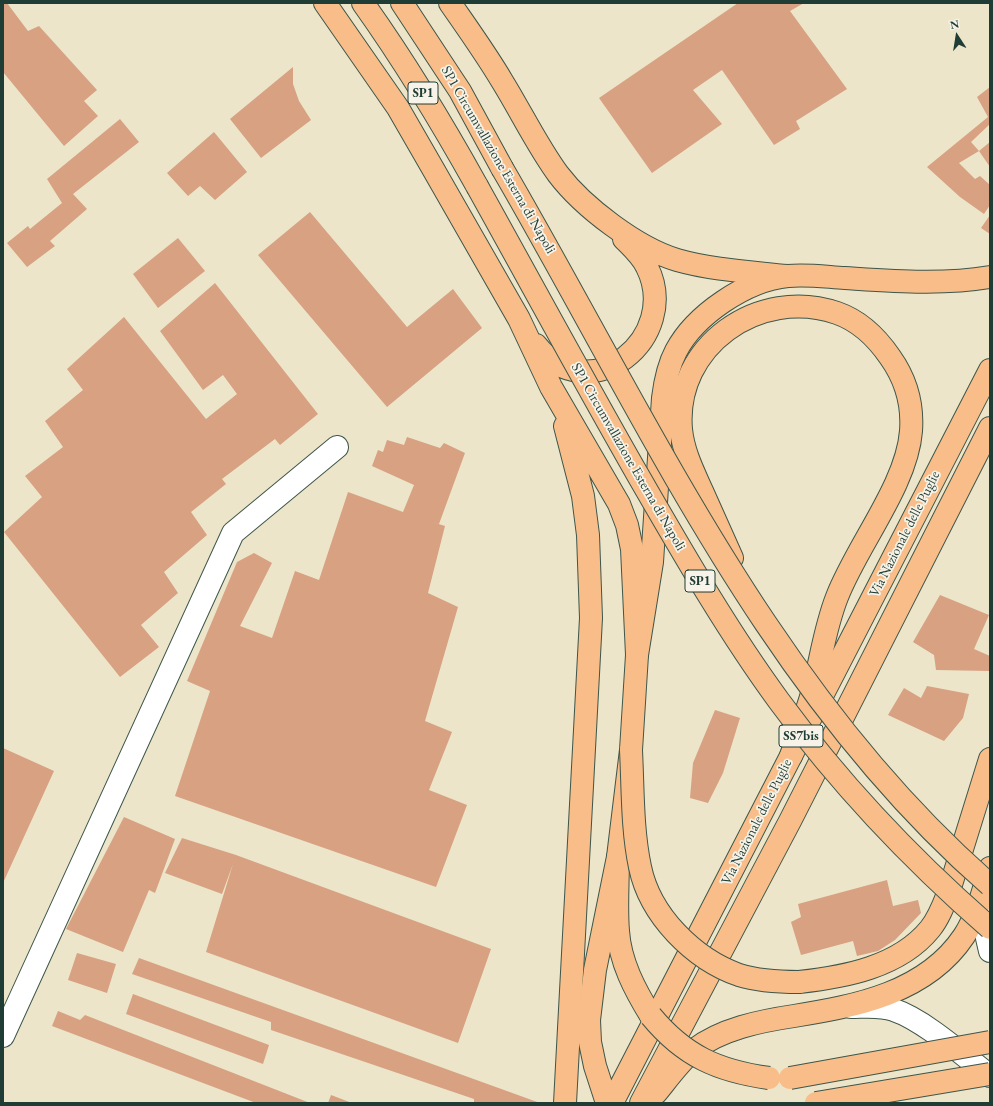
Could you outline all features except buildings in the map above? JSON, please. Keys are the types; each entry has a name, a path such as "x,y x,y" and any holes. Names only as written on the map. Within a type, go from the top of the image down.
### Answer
{"main road":[{"path":"325,3 398,108 518,319 551,387 619,504 627,525 632,550 636,664 631,750 618,857 595,970 589,1020 590,1042 595,1066 607,1103"},
{"name":"SP1 Circumvallazione Esterna di Napoli","path":"363,3 401,56 439,118 680,549 732,633 779,700 839,776 887,830 937,881 990,928"},
{"name":"SP1 Circumvallazione Esterna di Napoli","path":"402,3 460,92 555,259 678,482 752,603 801,676 852,742 950,847 990,885"},
{"path":"450,3 501,79 558,174 574,193 636,250 647,267 652,282 655,300 653,316 648,330 638,344 616,364 603,370 586,372 569,370 557,365 544,354 518,319"},
{"path":"604,219 637,242 675,259 697,265 787,276 899,281 965,281 990,276"},
{"path":"636,664 652,562 662,398 666,376 676,352 687,334 708,313 723,301 743,290 787,276"},
{"path":"752,603 686,455 681,432 680,409 684,391 699,357 723,332 739,321 751,316 779,309 800,307 838,313 855,322 869,332 882,345 902,378 911,411 909,446 896,483 838,594 829,619 812,692 791,756"},
{"name":"Via Nazionale delle Puglie","path":"612,1103 990,370"},
{"path":"551,387 568,434 583,496 591,575 591,618 565,1103"},
{"name":"Via Nazionale delle Puglie","path":"641,1103 790,821 990,428"},
{"path":"631,750 636,844 640,869 659,910 671,927 703,956 740,975 761,980 799,982 842,976 885,962 913,945 930,929 941,911 949,891 990,759"},
{"path":"618,857 618,932 622,954 629,976 651,1016 666,1034 699,1058 721,1068 747,1075 769,1078 790,1078 990,1042"},
{"path":"647,1103 693,1050 724,1034 746,1025 772,1019 846,1007 897,991 918,980 952,952 964,936 974,917 990,868"},
{"path":"816,1103 990,1075"}],"street":[{"path":"3,1036 233,533 337,447"},
{"path":"990,874 985,920 986,938 990,951"},
{"path":"846,1007 877,1007 893,1009 910,1017 990,1075"}]}
